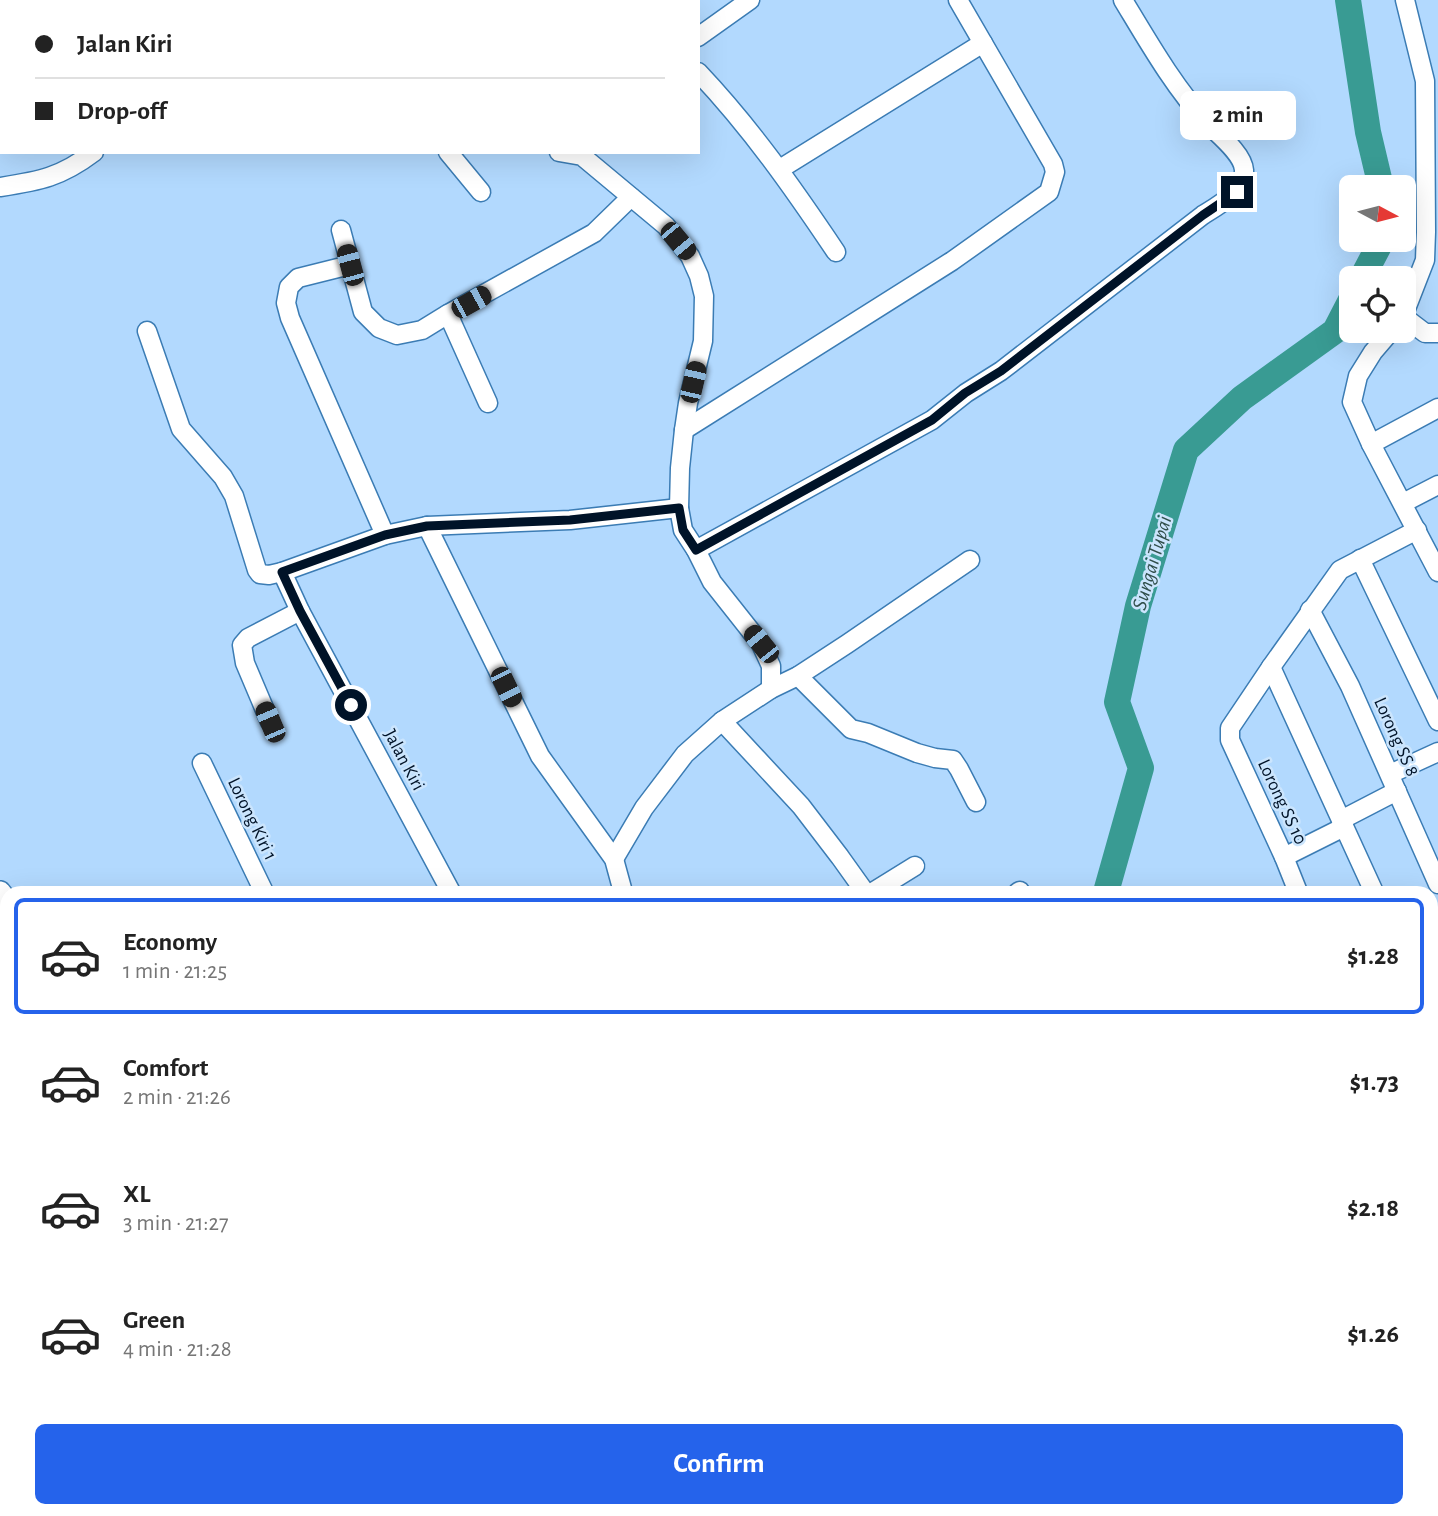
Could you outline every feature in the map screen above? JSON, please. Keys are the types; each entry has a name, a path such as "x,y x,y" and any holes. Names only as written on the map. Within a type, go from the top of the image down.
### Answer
{"street":[{"path":"700,36 750,0"},
{"path":"684,430 952,261 1049,192 1055,172 1053,164 958,0"},
{"path":"696,550 932,420 1237,192 1244,172 1241,158 1197,112 1160,63 1123,0"},
{"path":"1405,0 1432,80 1426,232 1431,256 1416,289"},
{"path":"780,169 983,43"},
{"path":"700,74 780,169 836,252"},
{"path":"0,187 52,177 76,166 91,154"},
{"path":"450,154 481,192"},
{"path":"570,154 582,156 666,226 690,256 699,276 704,296 703,341 684,430 679,508 683,530 712,582 761,644 771,666 771,689"},
{"path":"341,230 363,312 379,328 397,335 422,330 594,233 631,197"},
{"path":"350,265 298,278 289,287 286,303 290,318 385,535"},
{"path":"448,314 488,403"},
{"path":"1416,326 1425,333 1438,333"},
{"path":"147,331 181,429 223,477 234,496 260,574 282,572 385,535 427,526 570,520 679,508"},
{"path":"1381,343 1358,376 1352,402 1438,572"},
{"path":"1371,444 1438,408"},
{"path":"1402,503 1438,485"},
{"path":"427,526 540,756 614,859 621,886"},
{"path":"1371,886 1271,667 1340,570 1417,530"},
{"path":"1360,559 1438,721"},
{"path":"614,859 644,808 685,754 722,721 847,645 970,560"},
{"name":"Jalan Kiri","path":"282,572 300,611 448,886"},
{"name":"Lorong SS 8","path":"1310,610 1350,686 1438,884"},
{"path":"270,722 245,663 242,645 248,638 300,611"},
{"name":"Lorong SS 10","path":"1271,667 1230,728 1230,740 1296,886"},
{"path":"798,676 851,729 917,753 953,760 976,802"},
{"path":"722,721 801,806 861,886"},
{"path":"1284,857 1342,823 1438,752"},
{"name":"Lorong Kiri 1","path":"202,763 261,886"},
{"path":"883,886 915,866"}],"waterway":[{"name":"Sungai Tupai","path":"1348,0 1368,132 1378,175"},
{"name":"Sungai Tupai","path":"1368,266 1376,252"},
{"name":"Sungai Tupai","path":"1108,886 1141,768 1117,702 1138,606 1186,450 1242,398 1335,331 1339,323"}],"route":[{"path":"351,705 282,572 385,535 427,526 570,520 679,508 683,530 696,550 932,420 1237,192"}]}
